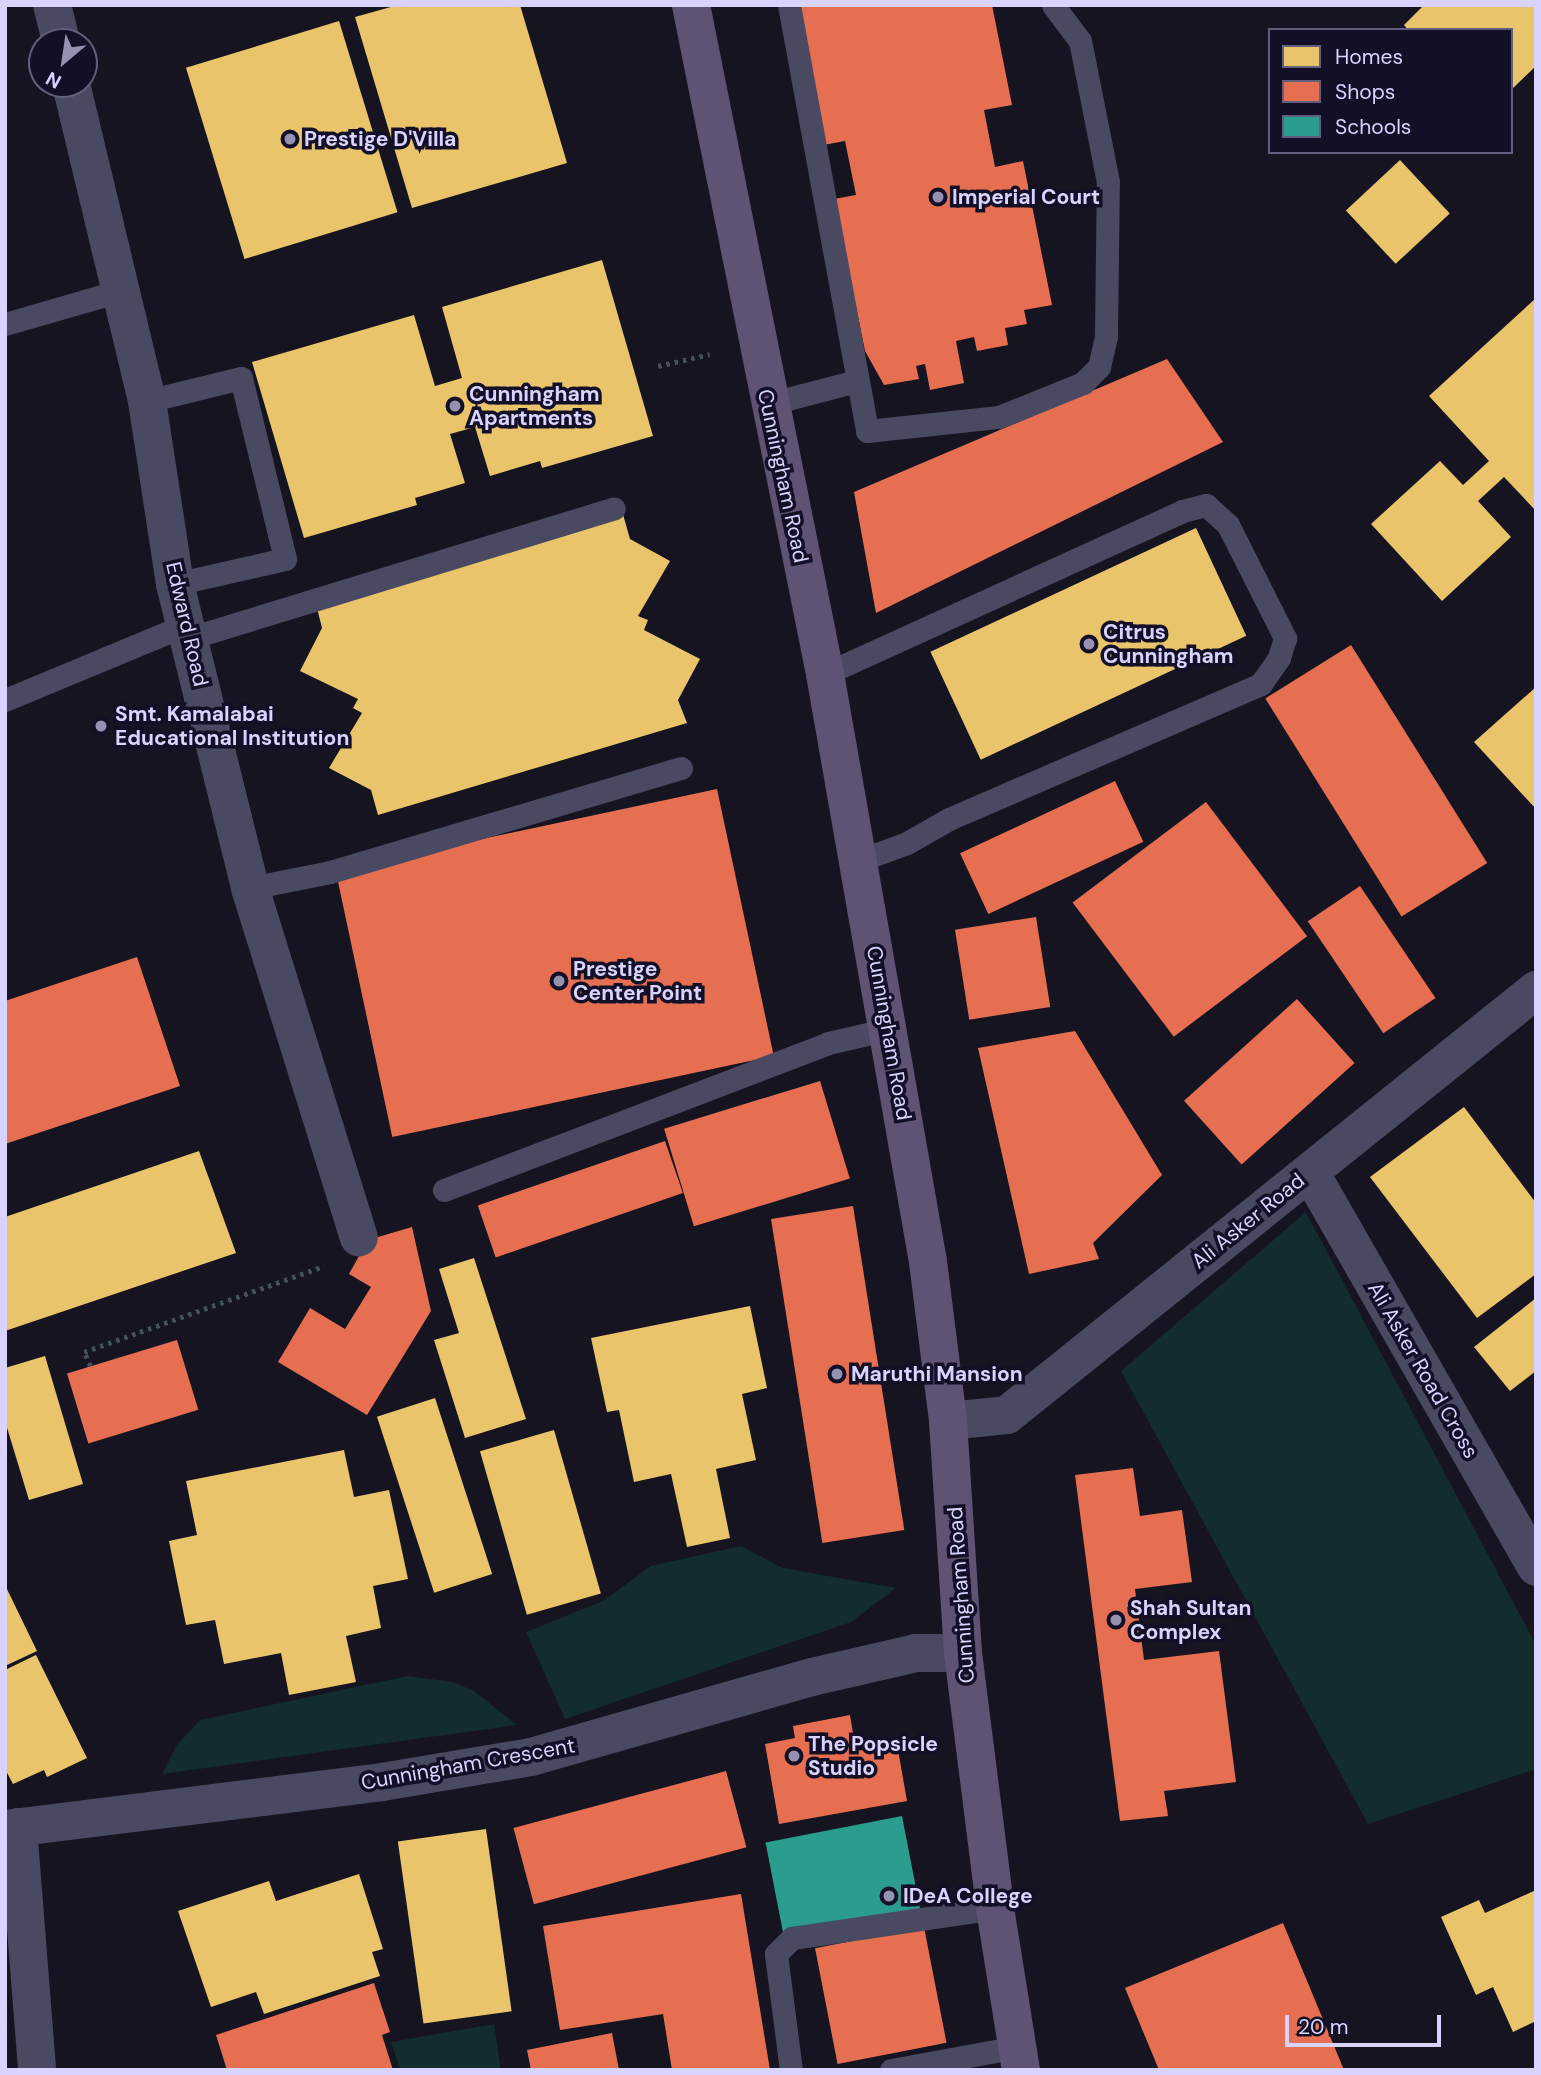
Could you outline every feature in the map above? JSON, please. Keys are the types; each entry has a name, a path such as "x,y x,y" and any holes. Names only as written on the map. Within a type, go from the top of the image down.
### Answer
{"main road":[{"name":"Cunningham Road","path":"691,5 768,404 825,674 928,1262 948,1422 963,1653 995,1908 1019,2059"}],"street":[{"path":"52,5 58,28"},
{"name":"Edward Road","path":"74,98 122,290 146,401 175,584 250,888 359,1237"},
{"name":"Ali Asker Road","path":"948,1422 1007,1415 1536,990"},
{"name":"Ali Asker Road Cross","path":"1310,1172 1536,1567"},
{"name":"Cunningham Crescent","path":"12,1828 382,1782 548,1753 812,1677 916,1653 963,1653"},
{"path":"12,1828 37,2070"}],"lane":[{"path":"789,5 867,431 999,416 1083,383 1099,367 1107,335 1108,182 1080,41 1053,5"},
{"path":"5,324 122,290"},
{"path":"146,401 241,378 285,559 175,584"},
{"path":"768,404 856,381"},
{"path":"825,674 1182,511 1206,505 1228,525 1285,638 1279,659 1261,684 989,803 907,843 858,861"},
{"path":"5,700 188,631 614,508"},
{"path":"250,888 330,872 681,768"},
{"path":"444,1190 828,1043 889,1029"},
{"path":"790,2070 776,1954 792,1938 995,1908"},
{"path":"891,2070 1019,2059"}],"path":[{"path":"658,366 710,354"},
{"path":"90,1366 84,1352 363,1252 359,1237"}],"green space":[{"path":"1306,1212 1536,1645 1536,1769 1368,1824 1121,1371"},
{"path":"741,1546 783,1568 896,1588 851,1622 565,1719 526,1632 603,1601 651,1566"},
{"path":"408,1676 453,1682 474,1691 517,1725 162,1774 177,1745 200,1720"},
{"path":"494,2024 501,2070 400,2070 391,2042"}],"building: Homes":[{"path":"398,5 520,5 567,163 412,208 355,17"},
{"path":"1424,5 1536,5 1536,66 1513,88 1513,28 1406,28 1404,25"},
{"name":"Prestige D'Villa","path":"339,21 397,212 244,259 186,68"},
{"path":"1400,160 1450,213 1396,264 1346,210"},
{"name":"Cunningham Apartments","path":"602,260 653,436 542,468 540,461 490,476 475,427 450,434 465,483 415,498 417,505 304,538 252,362 414,315 435,386 462,378 442,307"},
{"path":"1536,298 1536,511 1504,477 1478,501 1511,537 1442,601 1371,524 1440,461 1463,485 1489,461 1429,396"},
{"path":"622,511 630,539 670,561 638,616 648,620 644,630 700,659 678,700 687,723 378,815 371,790 329,768 362,713 353,708 358,699 300,671 322,628 316,604"},
{"name":"Citrus Cunningham","path":"1196,528 1246,636 981,760 930,652"},
{"path":"1536,687 1536,809 1474,742"},
{"path":"1464,1107 1536,1203 1536,1274 1477,1318 1370,1177"},
{"path":"199,1151 236,1253 5,1331 5,1217"},
{"path":"474,1258 526,1419 465,1438 434,1340 459,1333 439,1269"},
{"path":"1536,1298 1536,1371 1510,1391 1474,1347"},
{"path":"750,1306 767,1388 742,1394 756,1460 716,1469 730,1538 687,1547 671,1474 634,1482 619,1410 607,1412 591,1338"},
{"path":"45,1356 83,1484 29,1500 5,1421 5,1368"},
{"path":"435,1398 492,1574 434,1593 377,1417"},
{"path":"554,1430 601,1593 527,1615 480,1451"},
{"path":"344,1450 354,1497 389,1490 408,1579 373,1586 381,1628 346,1636 356,1682 289,1695 281,1653 224,1664 215,1620 186,1625 169,1541 197,1535 186,1481"},
{"path":"5,1585 37,1651 5,1666"},
{"path":"36,1655 87,1758 47,1777 44,1770 13,1784 5,1769 5,1670"},
{"path":"486,1829 512,2011 423,2024 398,1841"},
{"path":"359,1874 383,1949 372,1952 380,1976 264,2014 256,1992 211,2007 178,1911 269,1881 276,1901"},
{"path":"1536,1890 1536,2021 1513,2032 1493,1987 1476,1995 1441,1917 1479,1900 1485,1913"}],"building: Shops":[{"name":"Imperial Court","path":"796,5 992,5 1012,105 984,110 995,167 1023,161 1052,305 1024,310 1027,324 1005,328 1008,345 977,351 974,337 956,341 964,383 930,390 925,364 916,366 919,379 884,385 865,351 834,199 856,195 845,141 823,145"},
{"path":"1167,359 1223,442 876,613 854,492"},
{"path":"1351,645 1487,863 1402,916 1265,699"},
{"path":"1115,781 1143,842 988,914 960,853"},
{"name":"Prestige Center Point","path":"717,789 774,1056 392,1137 336,870"},
{"path":"1206,802 1307,936 1174,1037 1073,903"},
{"path":"1360,886 1435,998 1383,1033 1308,921"},
{"path":"1036,917 1050,1007 969,1020 955,930"},
{"path":"137,957 180,1086 5,1144 5,1001"},
{"path":"1297,999 1355,1063 1242,1165 1184,1101"},
{"path":"1075,1031 1162,1175 1093,1243 1099,1259 1029,1274 978,1048"},
{"path":"820,1081 850,1179 694,1226 664,1129"},
{"path":"665,1141 683,1193 496,1257 478,1205"},
{"name":"Maruthi Mansion","path":"853,1206 904,1530 822,1543 771,1219"},
{"path":"412,1227 431,1311 367,1415 278,1362 310,1308 345,1329 371,1287 349,1274 368,1240"},
{"path":"177,1340 198,1410 88,1443 67,1374"},
{"name":"Shah Sultan Complex","path":"1133,1468 1140,1516 1182,1510 1192,1582 1135,1589 1144,1660 1219,1651 1236,1782 1164,1791 1168,1816 1120,1821 1075,1475"},
{"path":"850,1715 856,1751 897,1744 907,1801 779,1824 765,1744 795,1738 793,1726"},
{"path":"726,1771 746,1847 534,1904 513,1828"},
{"path":"741,1894 770,2070 672,2070 663,2014 560,2030 543,1926"},
{"path":"1283,1923 1344,2070 1159,2070 1125,1988"},
{"path":"924,1927 947,2043 838,2064 815,1948"},
{"path":"374,1983 390,2032 382,2035 393,2070 227,2070 216,2035"},
{"path":"612,2033 619,2070 531,2070 527,2050"}],"building: Schools":[{"path":"902,1816 921,1915 785,1942 766,1843"}],"place":[{"name":"Prestige D'Villa","path":"290,139"},
{"name":"Imperial Court","path":"938,197"},
{"name":"Cunningham Apartments","path":"455,406"},
{"name":"Citrus Cunningham","path":"1089,644"},
{"name":"Smt. Kamalabai Educational Institution","path":"101,726"},
{"name":"Prestige Center Point","path":"559,981"},
{"name":"Maruthi Mansion","path":"837,1374"},
{"name":"Shah Sultan Complex","path":"1116,1620"},
{"name":"The Popsicle Studio","path":"794,1756"},
{"name":"IDeA College","path":"889,1896"}]}
